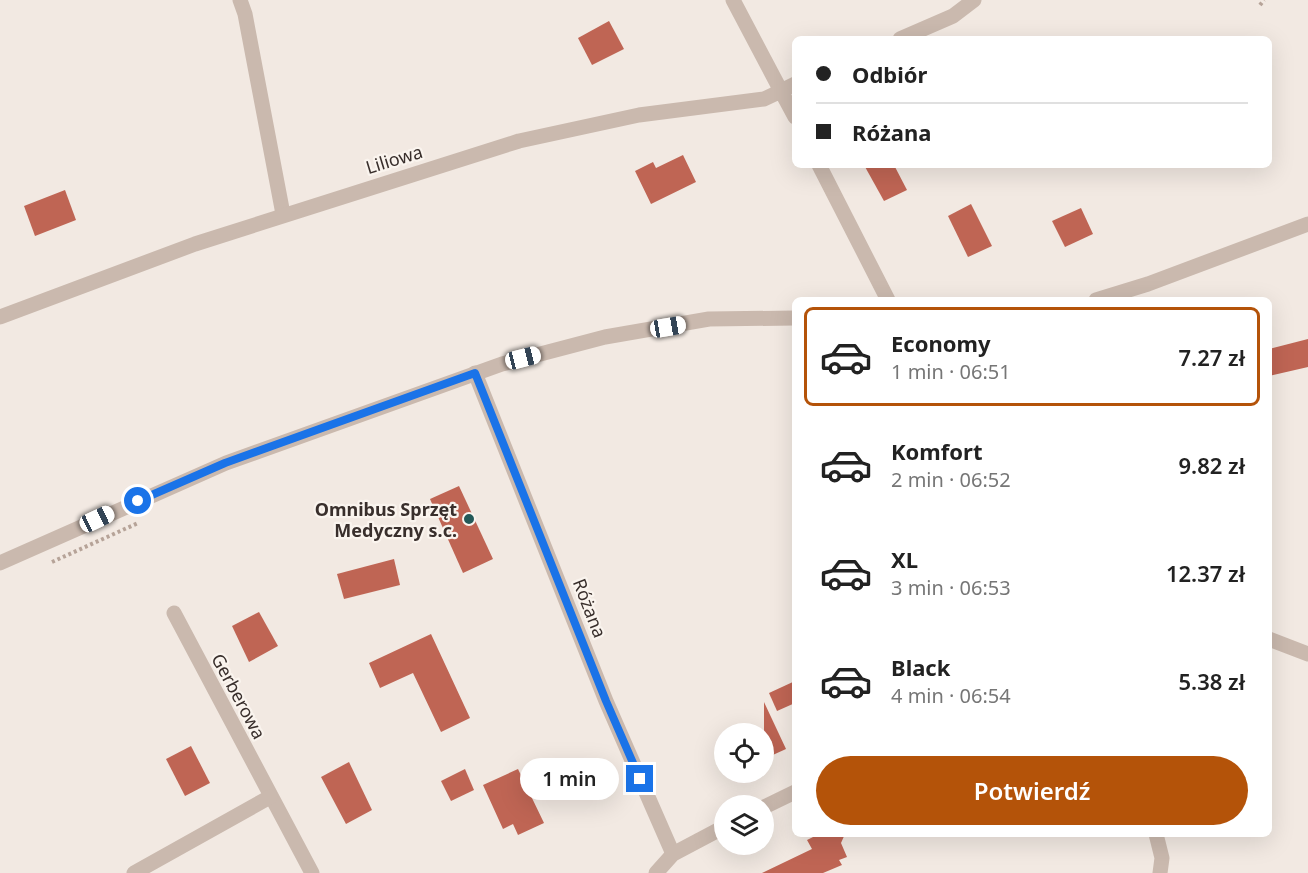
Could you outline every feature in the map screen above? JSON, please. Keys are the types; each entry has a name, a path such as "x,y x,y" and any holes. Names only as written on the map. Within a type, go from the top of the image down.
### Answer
{"street":[{"path":"240,0 245,14 283,214"},
{"path":"733,0 788,88 792,105"},
{"path":"907,36 953,16 974,0"},
{"name":"Liliowa","path":"0,317 195,244 283,214 519,141 639,115 764,99 788,88"},
{"path":"821,168 886,297"},
{"path":"1106,297 1148,285 1308,224"},
{"path":"0,563 225,463 475,373 605,337 709,320 792,318"},
{"name":"Różana","path":"475,373 606,701 673,854"},
{"name":"Gerberowa","path":"174,613 312,873"},
{"path":"1272,640 1308,654"},
{"path":"774,802 792,793"},
{"path":"134,873 270,797"},
{"path":"656,873 673,854 714,832"},
{"path":"1157,837 1162,858 1160,873"}],"path":[{"path":"1260,5 1264,0"},
{"path":"49,563 133,527 142,520"}],"building":[{"path":"609,21 624,49 592,65 578,38"},
{"path":"683,155 696,182 651,204 635,171 653,162 656,168"},
{"path":"866,168 896,168 907,190 884,201"},
{"path":"65,190 76,220 35,236 24,206"},
{"path":"971,204 992,246 968,257 948,216"},
{"path":"1081,208 1093,234 1065,247 1052,221"},
{"path":"1308,339 1308,367 1272,375 1272,348"},
{"path":"459,486 493,559 463,573 430,499"},
{"path":"394,559 400,585 344,599 337,574"},
{"path":"259,612 278,646 249,662 232,626"},
{"path":"431,634 470,718 441,732 413,673 380,688 369,663"},
{"path":"792,682 792,704 777,711 769,693"},
{"path":"764,702 774,723 764,723"},
{"path":"774,723 786,749 774,754"},
{"path":"191,746 210,783 185,796 166,759"},
{"path":"349,762 372,810 346,824 321,777"},
{"path":"465,769 474,790 451,801 441,781"},
{"path":"518,769 544,823 518,835 513,824 503,829 483,785"},
{"path":"813,837 844,837 841,843 847,857 839,860 842,865 823,873 762,873 812,849 807,840"}],"place":[{"name":"Omnibus Sprzęt Medyczny s.c.","path":"469,519"}],"route":[{"path":"138,501 225,463 475,373 606,701 640,779"}]}
